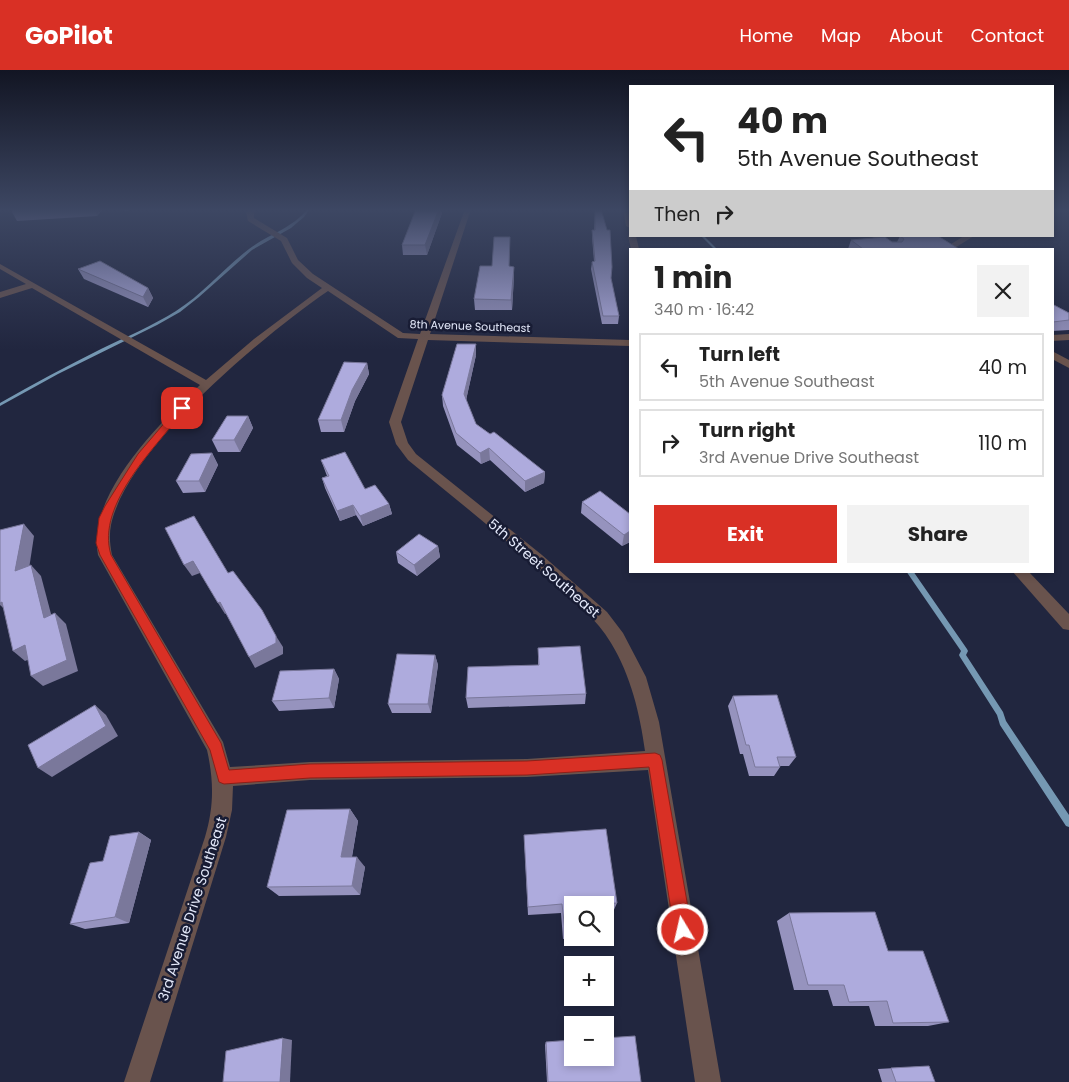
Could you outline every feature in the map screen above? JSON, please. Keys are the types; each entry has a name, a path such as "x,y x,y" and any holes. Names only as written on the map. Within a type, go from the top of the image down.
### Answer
{"street":[{"name":"8th Avenue Southeast","path":"293,256 299,266 327,288 401,336 629,342"},
{"name":"5th Street Southeast","path":"452,256 396,422 397,436 412,457 601,616 617,638 637,676 650,722 708,1082"},
{"path":"0,266 206,384"},
{"path":"0,294 34,285"},
{"name":"3rd Avenue Drive Southeast","path":"137,1082 204,869 217,837 224,808 224,777 216,748 106,555 102,543 105,518 130,472 160,432 206,384 309,300 327,288"},
{"path":"1054,338 1069,337"},
{"path":"1054,355 1069,365"},
{"path":"1021,573 1069,624"},
{"path":"224,777 310,771 527,768 655,760"}],"building":[{"path":"493,256 509,256 509,266 514,267 511,300 474,299 480,266 492,266"},
{"path":"595,256 611,256 611,278 619,316 603,316 592,262 595,261"},
{"path":"100,261 148,288 143,297 78,269"},
{"path":"1054,305 1069,313 1069,320 1054,322"},
{"path":"457,344 476,344 464,394 476,424 490,434 494,432 545,472 525,481 489,448 480,453 456,433 442,395"},
{"path":"344,362 367,363 352,390 341,420 318,420"},
{"path":"227,416 248,416 234,440 212,440"},
{"path":"345,452 365,489 375,485 389,504 360,516 353,505 337,511 322,478 329,476 321,460"},
{"path":"212,453 199,481 176,481 191,454"},
{"path":"600,491 629,513 629,532 624,535 582,502"},
{"path":"194,516 228,573 233,571 262,610 276,636 276,643 249,657 220,602 218,603 193,561 184,565 165,528"},
{"path":"24,524 15,571 31,565 44,618 55,613 67,660 31,676 25,645 13,651 2,602 0,603 0,530"},
{"path":"419,534 438,546 414,565 396,552"},
{"path":"580,646 586,694 466,698 468,667 539,665 538,648"},
{"path":"397,654 435,655 428,704 388,704"},
{"path":"334,669 329,698 272,701 280,671"},
{"path":"777,695 796,757 777,757 780,767 755,767 749,745 746,745 733,696"},
{"path":"95,705 106,726 38,768 28,745"},
{"path":"350,809 341,857 357,857 352,886 267,887 287,810"},
{"path":"606,829 617,903 614,903 614,896 564,896 564,922 562,904 528,907 524,835"},
{"path":"139,832 115,917 70,924 90,863 103,861 110,836"},
{"path":"875,912 888,951 923,951 949,1022 893,1023 887,1001 849,1002 844,985 808,985 789,913"},
{"path":"635,1036 641,1082 548,1082 546,1042 564,1041 564,1066 614,1066 614,1037"},
{"path":"283,1038 280,1082 223,1082 226,1051"},
{"path":"929,1066 935,1082 896,1082 891,1068"}],"waterway":[{"path":"0,405 57,373 179,311 242,256"},
{"path":"910,573 965,651 962,655 1000,714 1003,723 1069,823"}],"route":[{"path":"182,408 160,432 130,472 105,518 102,543 106,555 216,748 224,777 310,771 527,768 655,760 683,930"}]}
